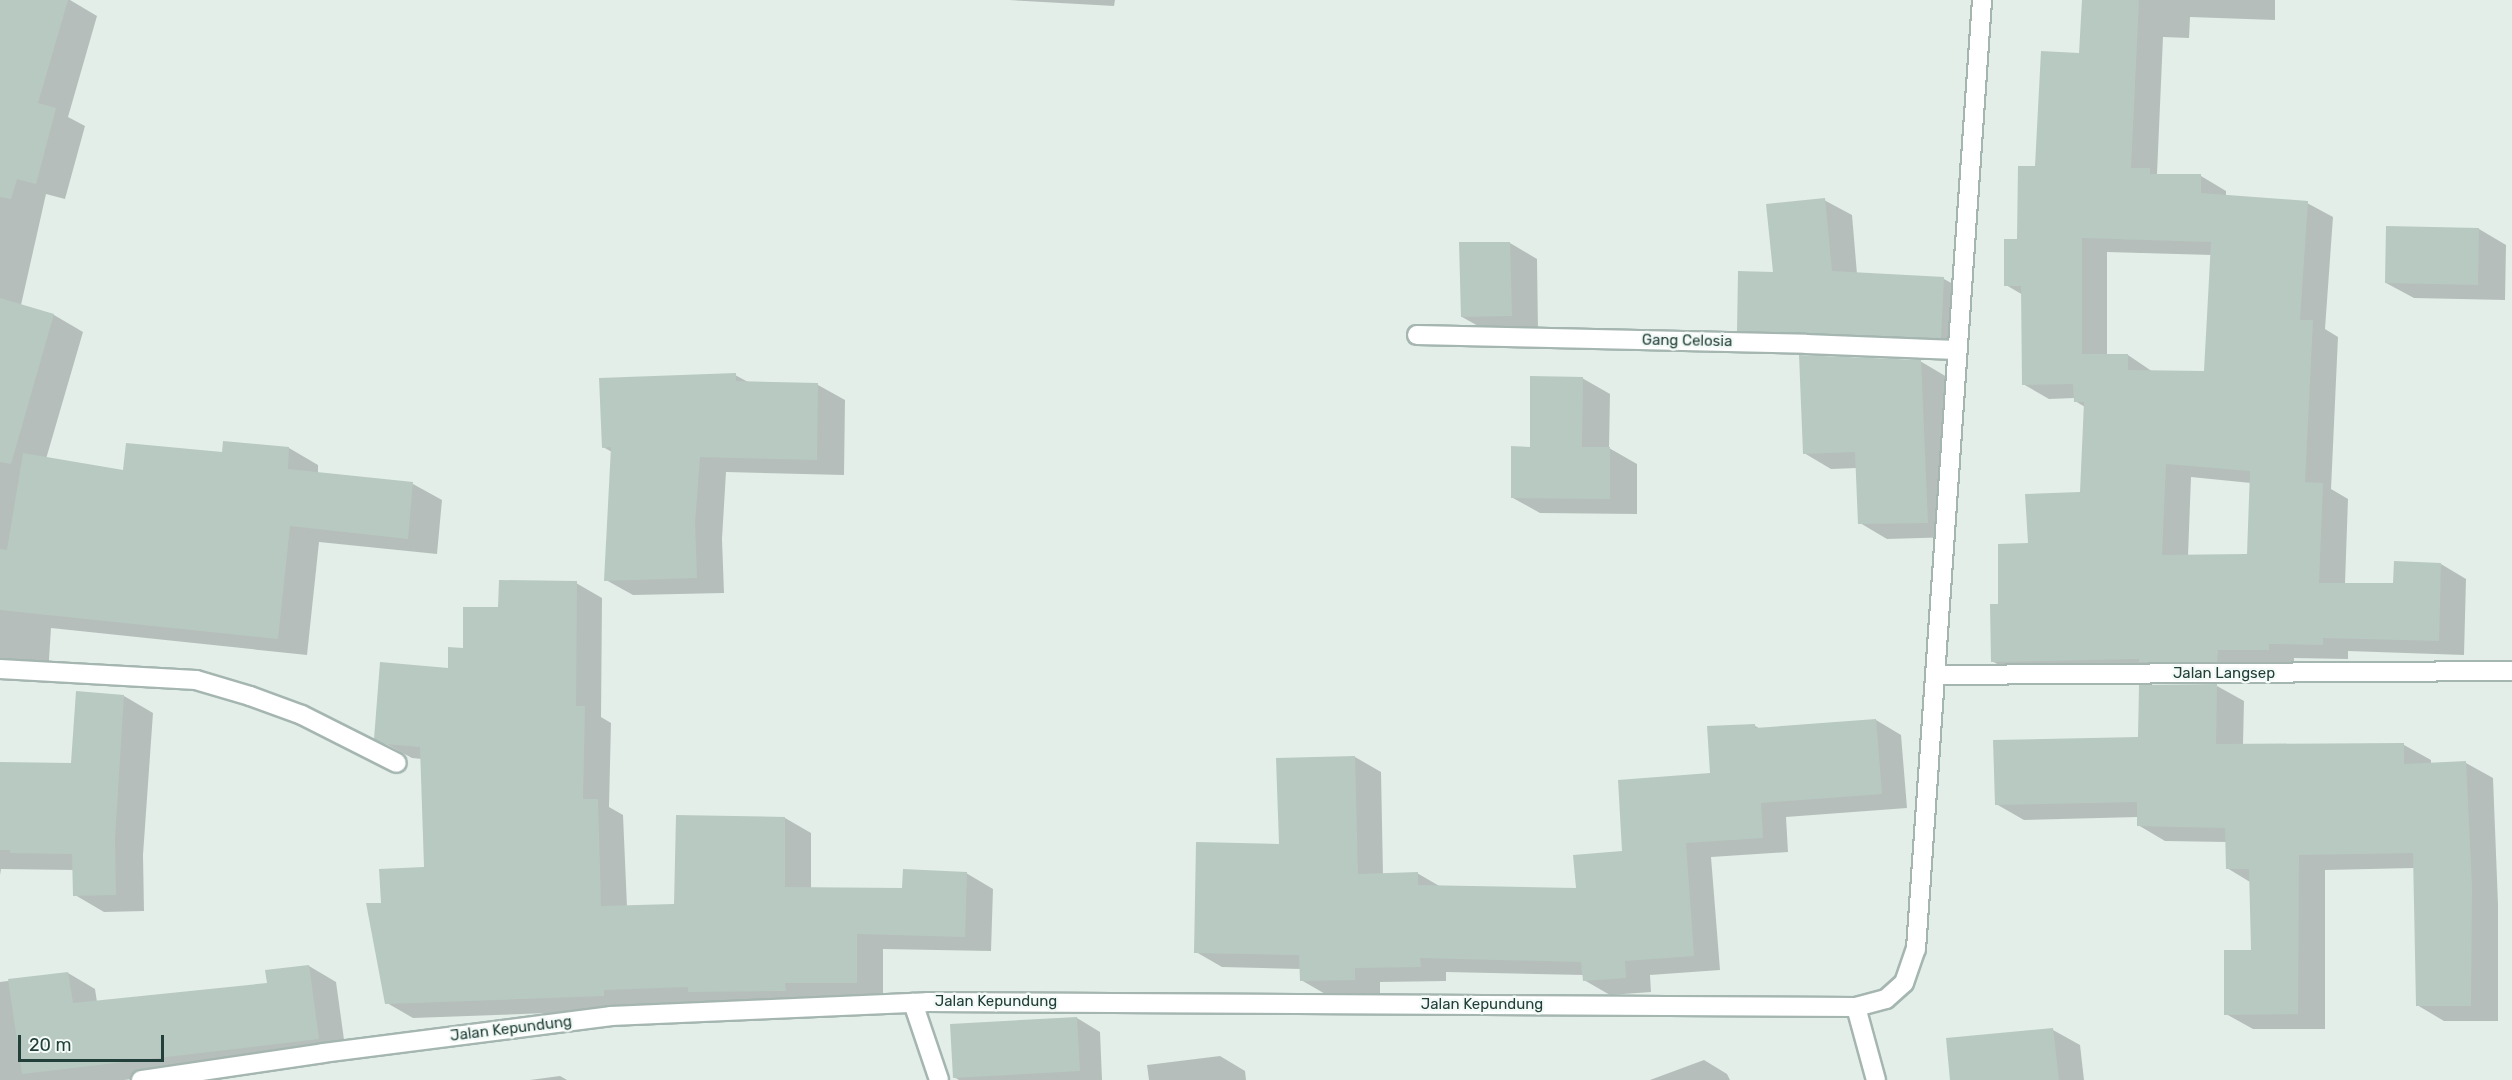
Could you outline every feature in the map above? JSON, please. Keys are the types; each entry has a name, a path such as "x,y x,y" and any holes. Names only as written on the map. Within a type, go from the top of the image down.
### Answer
{"street":[{"name":"Jalan Kepundung","path":"141,1080 323,1053 611,1016 913,1003 1856,1007 1877,1003 1896,992 1911,968 1916,949 1982,0"},
{"name":"Gang Celosia","path":"1417,335 1806,344 1957,350"},
{"path":"0,669 196,680 302,715 397,763"},
{"name":"Jalan Langsep","path":"1936,675 2512,671"},
{"path":"913,1003 939,1080"},
{"path":"1856,1007 1876,1080"}],"building":[{"path":"0,0 68,0 38,103 56,108 36,184 17,179 11,199 0,197"},
{"path":"2082,0 2139,0 2131,168 2150,168 2150,174 2201,174 2201,193 2308,201 2300,320 2313,320 2305,482 2323,483 2319,583 2393,583 2394,561 2441,563 2439,641 2323,638 2323,645 2269,644 2269,650 2218,650 2217,662 2139,662 2139,659 1991,662 1990,604 1998,604 1998,544 2028,543 2025,494 2080,492 2084,402 2074,402 2073,384 2022,385 2021,286 2004,286 2004,239 2017,239 2018,166 2035,166 2041,51 2079,53","holes":["2082,238 2211,242 2204,371 2128,370 2128,354 2082,354","2166,464 2250,471 2247,554 2162,555"]},
{"path":"1825,198 1832,271 1944,277 1941,338 1737,331 1738,271 1773,272 1766,204"},
{"path":"2386,226 2479,228 2478,285 2385,283"},
{"path":"1459,242 1510,242 1512,316 1461,317"},
{"path":"0,298 54,314 11,464 0,462"},
{"path":"1799,355 1921,360 1928,523 1858,524 1855,452 1803,454"},
{"path":"736,373 736,381 818,383 817,460 700,457 695,523 697,578 604,581 611,447 602,448 599,378"},
{"path":"1530,376 1583,377 1582,447 1610,447 1610,499 1511,498 1511,446 1530,447"},
{"path":"223,441 289,447 288,469 413,482 408,539 290,526 278,639 0,610 0,549 7,550 23,453 123,470 126,443 222,452"},
{"path":"499,580 577,581 576,706 585,706 583,799 598,799 601,906 674,904 676,815 785,817 785,887 902,888 903,869 967,872 965,937 857,934 857,983 785,983 786,991 688,992 688,987 604,990 604,996 385,1004 366,903 381,903 379,869 424,867 420,747 385,744 374,739 380,662 448,668 448,647 463,648 463,607 498,607"},
{"path":"2217,684 2216,744 2404,743 2404,764 2466,761 2472,887 2471,1006 2416,1006 2413,853 2299,855 2298,1014 2224,1015 2224,950 2251,950 2249,869 2226,869 2225,828 2137,826 2137,802 1995,805 1993,740 2138,737 2139,685"},
{"path":"76,691 124,695 115,838 116,895 73,896 72,854 10,853 10,850 0,850 0,762 71,763"},
{"path":"1876,719 1882,794 1761,803 1763,838 1686,843 1694,956 1625,961 1626,978 1583,981 1581,962 1420,958 1421,967 1355,968 1355,980 1300,981 1299,955 1194,953 1196,842 1279,844 1276,758 1355,756 1358,874 1418,872 1418,885 1576,888 1573,855 1622,851 1618,780 1710,773 1707,726 1755,724 1755,728"},
{"path":"309,965 319,1039 22,1074 8,979 68,972 73,1003 267,983 265,970"},
{"path":"1077,1017 1080,1071 953,1078 950,1024"},
{"path":"2053,1028 2059,1080 1950,1080 1946,1038"}]}
